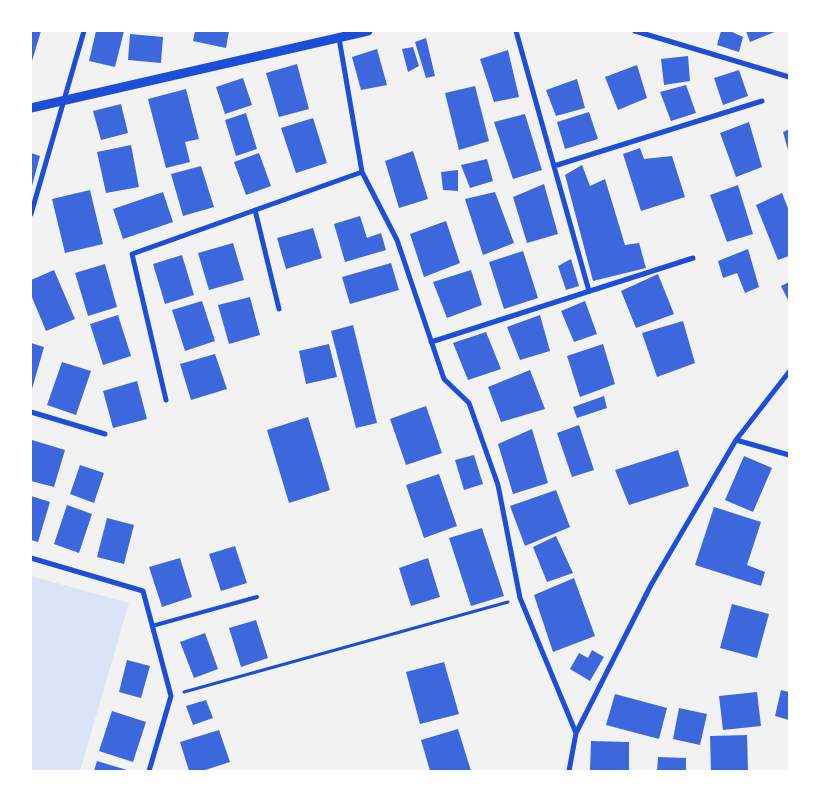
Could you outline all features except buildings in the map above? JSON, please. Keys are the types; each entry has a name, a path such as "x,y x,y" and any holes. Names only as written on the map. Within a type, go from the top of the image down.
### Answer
{"street":[{"path":"31,214 84,31"},
{"path":"31,108 64,102 368,31"},
{"path":"516,31 589,291"},
{"path":"635,31 789,77"},
{"path":"339,38 362,172 397,240 444,379 469,404 498,484 520,598 576,733"},
{"path":"554,166 762,101"},
{"path":"166,400 132,254 362,172"},
{"path":"255,210 279,309"},
{"path":"431,342 693,258"},
{"path":"569,771 576,733 651,585 736,440 789,372"},
{"path":"31,412 105,434"},
{"path":"736,440 789,455"},
{"path":"31,558 143,591 171,696 149,771"}],"lane":[{"path":"152,626 257,597"}],"path":[{"path":"171,696 520,598"}],"shaded area":[{"path":"31,576 129,603 80,771 31,771"}]}
